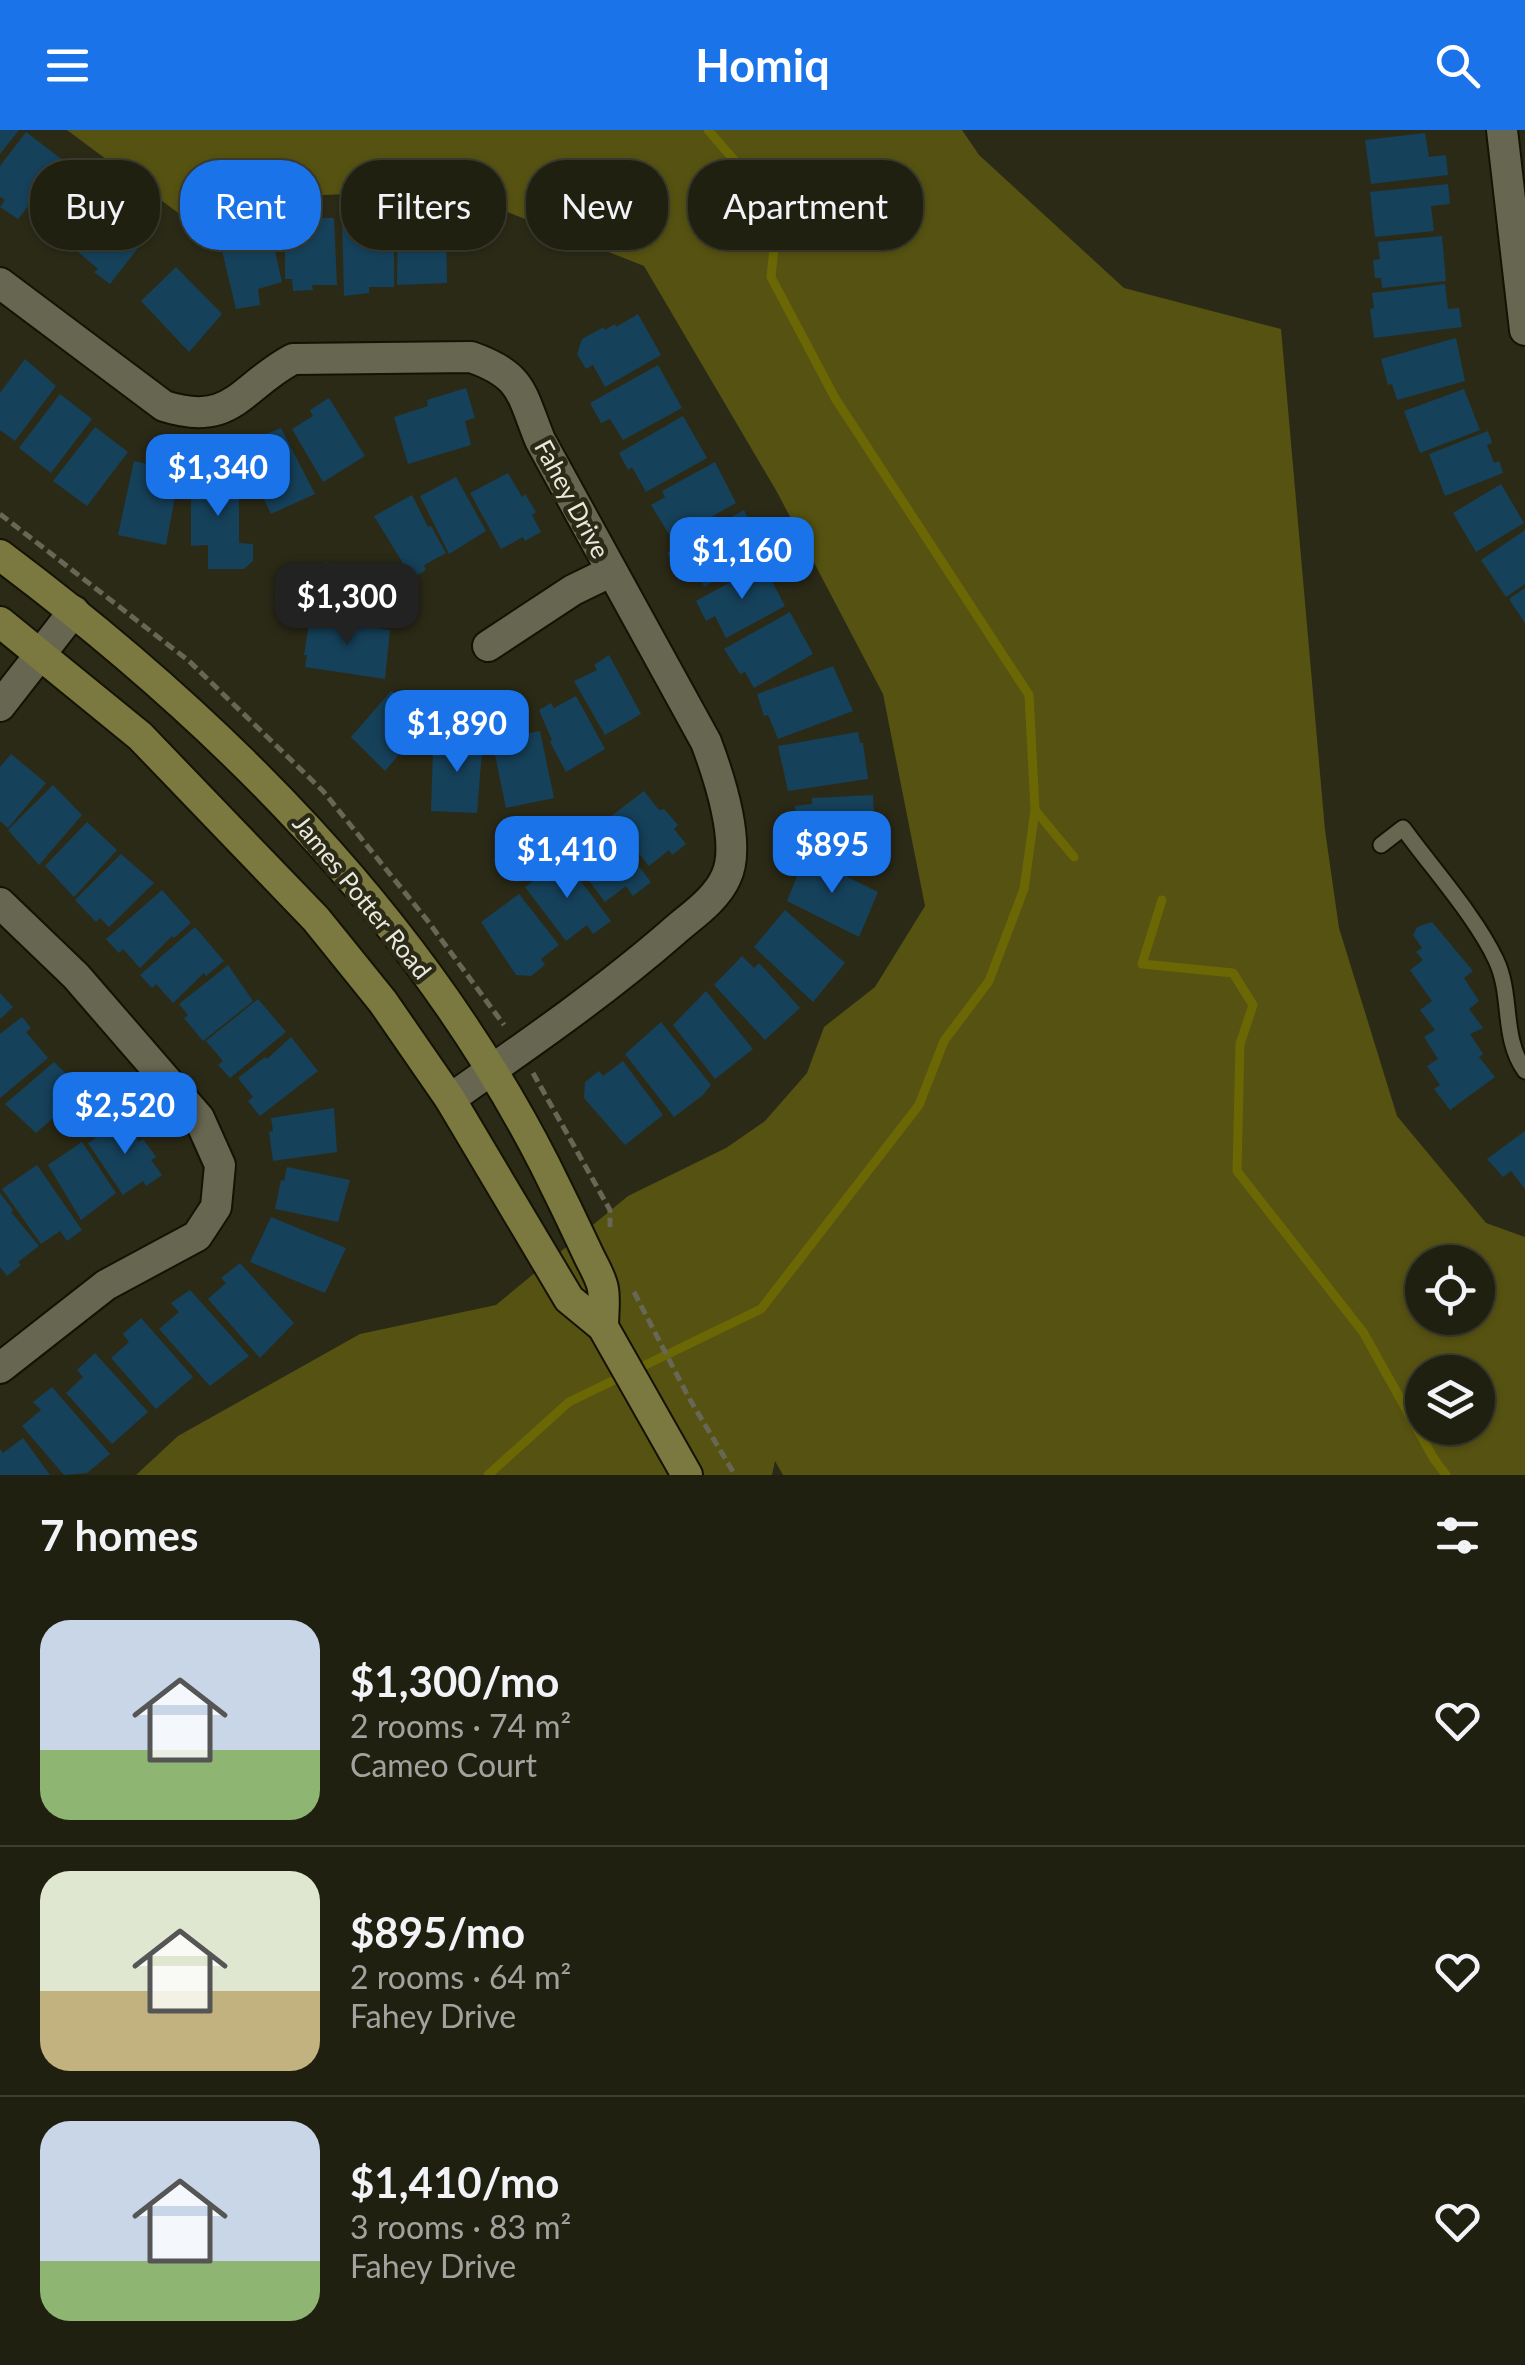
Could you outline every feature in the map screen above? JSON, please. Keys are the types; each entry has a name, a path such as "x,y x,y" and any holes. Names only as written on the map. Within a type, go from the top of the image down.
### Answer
{"main road":[{"name":"James Potter Road","path":"0,555 170,691 299,818 419,964 492,1069 561,1196 603,1286 609,1338"},
{"name":"James Potter Road","path":"0,622 140,736 316,919 383,1002 450,1099 569,1299 609,1338 687,1475"}],"street":[{"path":"1502,130 1525,330"},
{"name":"Fahey Drive","path":"0,283 164,406 184,413 204,414 223,409 239,400 269,372 293,360 471,357 498,366 518,388 540,440 610,572 706,742 732,851 727,876 712,898 642,958 450,1099"},
{"path":"488,646 574,590 610,572"},
{"path":"0,706 74,611"},
{"path":"0,904 76,976 199,1118 220,1165 216,1207 197,1236 106,1284 0,1368"}],"lane":[{"path":"1380,845 1402,828 1486,943 1503,981 1510,1039 1525,1071"}],"path":[{"path":"651,1325 735,1475"}],"shaded area":[{"path":"67,130 962,130 979,155 1124,288 1281,329 1325,830 1339,928 1397,1116 1486,1223 1525,1237 1525,1475 783,1475 775,1461 772,1475 136,1475 178,1436 360,1334 496,1305 628,1196 726,1148 765,1121 807,1073 824,1027 875,987 925,906 883,694 777,492 644,266 604,250 668,250 668,160 526,160 526,219 506,211 506,160 341,160 341,194 321,195 321,160 180,160 180,214 160,199 160,160 107,160"}],"building":[{"path":"0,130 19,130 0,154"},
{"path":"26,132 63,160 30,160 30,204 18,219 0,207 5,200 0,197 0,166"},
{"path":"1425,133 1429,157 1446,155 1448,175 1371,184 1365,140"},
{"path":"1448,184 1450,204 1431,206 1434,231 1375,237 1370,192"},
{"path":"321,218 334,218 337,285 312,285 313,290 293,291 292,279 285,279 285,250 321,250"},
{"path":"1442,236 1446,281 1382,288 1381,278 1375,278 1373,260 1380,259 1378,242"},
{"path":"78,250 136,250 110,284"},
{"path":"222,250 275,250 282,282 258,289 260,305 236,309"},
{"path":"343,250 394,250 394,287 369,287 369,293 344,296"},
{"path":"398,250 446,250 447,283 397,285"},
{"path":"176,267 222,314 189,352 141,301"},
{"path":"1445,284 1448,309 1459,308 1462,327 1374,338 1372,293"},
{"path":"638,314 661,355 605,387 593,365 586,369 577,354 582,339"},
{"path":"1456,338 1465,381 1397,400 1381,359"},
{"path":"25,359 56,386 15,441 0,430 0,393"},
{"path":"658,365 682,408 623,440 610,419 601,423 590,403"},
{"path":"466,388 475,418 465,421 471,445 408,464 394,417 428,406 427,400"},
{"path":"1464,389 1480,430 1420,453 1404,411"},
{"path":"60,394 92,419 51,473 19,448"},
{"path":"329,398 365,456 323,482 292,429 313,416 310,410"},
{"path":"683,416 707,458 646,492 619,453"},
{"path":"95,427 128,452 87,506 53,481"},
{"path":"281,428 315,494 271,514 238,445"},
{"path":"1488,431 1492,443 1487,445 1503,473 1445,496 1429,454"},
{"path":"134,461 147,464 146,471 179,475 166,545 118,535"},
{"path":"715,462 736,503 672,539 651,505 665,497 662,491"},
{"path":"191,471 239,471 239,543 253,544 253,561 244,569 208,569 208,545 191,546"},
{"path":"508,473 536,512 532,515 541,532 501,549 470,493"},
{"path":"456,477 486,531 449,554 420,496"},
{"path":"1501,484 1524,523 1476,552 1453,513"},
{"path":"412,495 446,553 424,565 426,570 412,578 374,516"},
{"path":"744,510 765,553 704,587 693,564 677,573 667,553"},
{"path":"1525,530 1525,584 1506,597 1481,560"},
{"path":"326,562 403,583 398,600 387,597 380,620 315,604"},
{"path":"763,564 785,606 726,638 715,616 706,621 696,601"},
{"path":"1525,588 1525,623 1509,599"},
{"path":"790,612 813,654 754,688 724,649"},
{"path":"310,618 390,630 385,679 305,667"},
{"path":"609,655 641,714 605,735 574,681 597,670 594,665"},
{"path":"833,666 853,711 778,739 757,694"},
{"path":"391,691 428,720 385,771 351,737"},
{"path":"576,696 605,749 566,772 539,710 551,703 554,708"},
{"path":"512,727 514,736 540,731 554,798 506,808 490,731"},
{"path":"858,732 868,779 788,791 778,746"},
{"path":"443,735 483,739 477,813 431,811 433,751 441,751"},
{"path":"11,754 46,783 8,828 0,821 0,767"},
{"path":"53,785 82,815 39,865 8,830"},
{"path":"644,791 678,825 674,829 686,844 672,855 669,850 649,866 610,817"},
{"path":"873,795 875,842 799,846 795,806 812,804 812,798"},
{"path":"87,822 117,850 74,897 45,866"},
{"path":"606,824 651,882 633,896 626,886 605,902 568,853"},
{"path":"121,854 154,883 109,927 100,918 96,922 75,900"},
{"path":"805,856 878,892 859,937 787,901"},
{"path":"564,859 611,921 593,934 587,925 566,941 525,887"},
{"path":"162,890 191,923 140,968 123,949 119,953 106,939"},
{"path":"519,894 559,945 541,959 545,965 531,976 516,975 481,922"},
{"path":"785,910 845,963 813,1002 754,947"},
{"path":"1432,922 1473,971 1464,978 1479,1001 1469,1009 1483,1028 1470,1034 1483,1054 1479,1057 1495,1077 1450,1110 1434,1089 1440,1085 1427,1066 1438,1059 1424,1037 1435,1030 1420,1010 1432,1001 1410,970 1423,960 1416,952 1422,948 1413,935 1417,927"},
{"path":"195,927 224,961 206,976 204,973 173,1003 156,984 152,988 140,975"},
{"path":"742,956 754,968 759,963 800,1008 765,1040 714,985"},
{"path":"228,965 253,1001 203,1041 184,1018 188,1015 179,1004"},
{"path":"706,991 753,1049 715,1079 673,1025"},
{"path":"0,993 13,1007 0,1019"},
{"path":"258,999 286,1032 230,1078 218,1065 223,1061 206,1041"},
{"path":"22,1017 31,1028 26,1032 48,1058 0,1098 0,1034"},
{"path":"661,1022 711,1085 674,1117 625,1054"},
{"path":"291,1037 318,1071 260,1116 248,1101 253,1097 238,1078"},
{"path":"623,1061 663,1115 625,1145 584,1098 585,1082 599,1071 603,1076"},
{"path":"54,1062 84,1091 36,1133 5,1104"},
{"path":"334,1108 337,1152 273,1161 271,1118"},
{"path":"124,1119 139,1142 143,1139 156,1157 151,1160 162,1175 146,1186 143,1181 123,1195 88,1143"},
{"path":"1525,1131 1525,1189 1511,1171 1503,1177 1487,1159"},
{"path":"82,1142 116,1193 81,1220 48,1165"},
{"path":"37,1165 82,1230 67,1241 60,1231 41,1244 2,1189"},
{"path":"287,1167 350,1180 338,1222 275,1209"},
{"path":"0,1193 39,1246 7,1276 0,1267"},
{"path":"271,1217 346,1248 325,1293 250,1262"},
{"path":"240,1263 294,1323 260,1358 208,1299 226,1283 221,1278"},
{"path":"190,1290 249,1356 210,1386 159,1329 179,1312 171,1303"},
{"path":"141,1318 193,1377 156,1409 111,1358 129,1342 123,1334"},
{"path":"95,1353 148,1412 112,1444 66,1393 83,1377 77,1370"},
{"path":"52,1387 110,1454 87,1473 64,1475 22,1426 41,1410 33,1402"},
{"path":"23,1438 50,1475 0,1475 0,1449 3,1453"}],"waterway":[{"path":"488,1475 569,1402 761,1309 919,1105 944,1041 989,981 1024,889 1035,810 1029,695 835,398 771,277 776,229 762,192 708,130"},
{"path":"1035,810 1074,857"},
{"path":"1162,900 1142,964 1233,973 1253,1005 1240,1044 1237,1171 1363,1332 1446,1475"}]}
